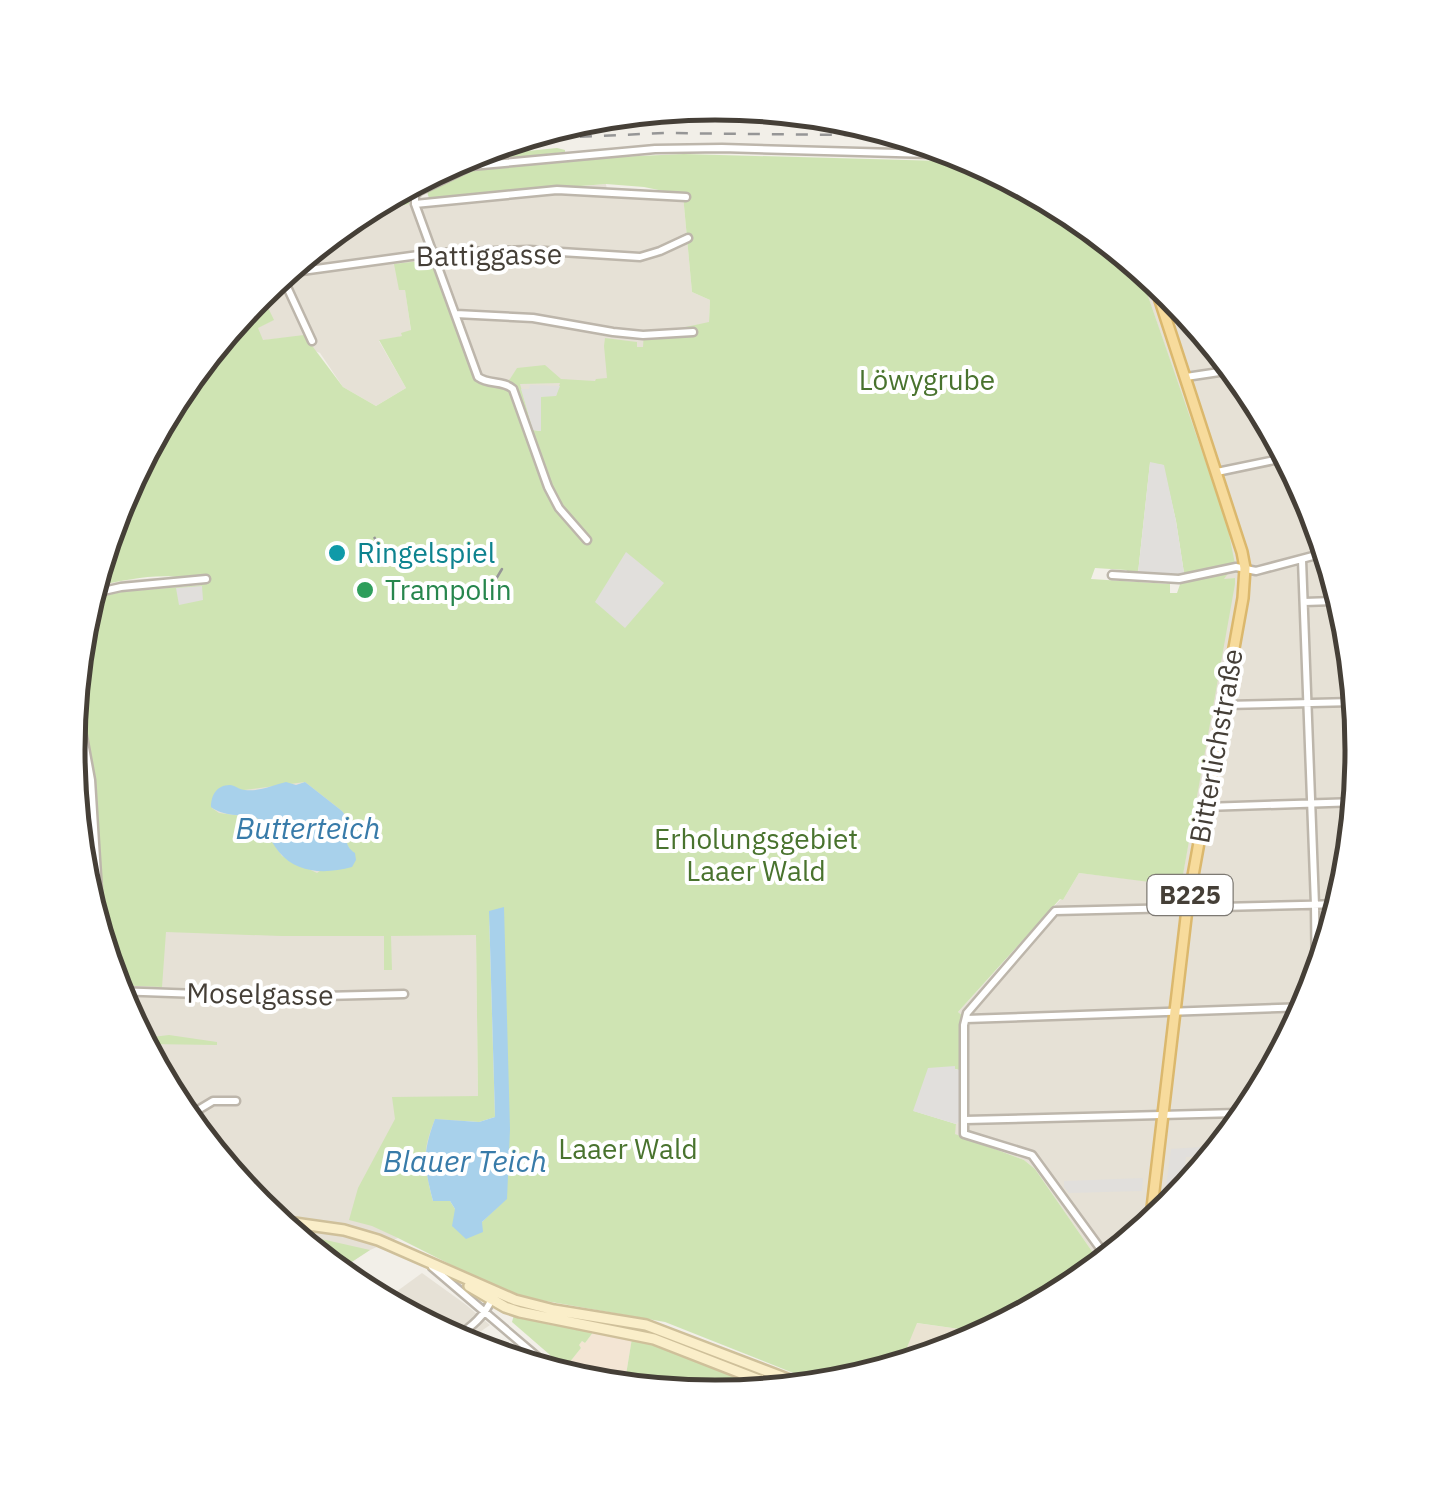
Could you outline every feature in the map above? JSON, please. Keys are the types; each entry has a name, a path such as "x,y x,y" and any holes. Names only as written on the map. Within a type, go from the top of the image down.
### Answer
{"main road":[{"name":"Bitterlichstraße","path":"1151,1206 1158,1115 1176,1011 1187,910 1245,568 1161,305"},
{"path":"298,1224 378,1240 496,1296 646,1325 785,1377"},
{"path":"496,1296 504,1307 552,1320 654,1338 761,1380"}],"street":[{"path":"483,165 655,149 917,154"},
{"path":"415,204 556,190 686,197"},
{"path":"415,197 478,377 512,390 548,487 559,508 587,540"},
{"name":"Battiggasse","path":"307,272 433,253 529,250 640,256 688,238"},
{"path":"289,287 312,342"},
{"path":"456,314 533,318 643,335 693,332"},
{"path":"1184,378 1220,372"},
{"path":"1217,472 1275,460"},
{"path":"1112,575 1180,579 1224,569 1256,571 1315,556"},
{"path":"1302,560 1315,946"},
{"path":"105,590 206,579"},
{"path":"1304,602 1328,602"},
{"path":"1224,705 1344,702"},
{"path":"85,745 92,780 96,869"},
{"path":"1205,806 1344,803"},
{"path":"1101,1249 1032,1154 964,1134 963,1056 968,1013 1055,911 1327,904"},
{"name":"Moselgasse","path":"133,992 283,997 404,994"},
{"path":"966,1018 1291,1007"},
{"path":"198,1110 213,1102 236,1100"},
{"path":"964,1120 1232,1112"},
{"path":"423,1260 536,1355"},
{"path":"466,1330 496,1296"},
{"path":"504,1307 504,1327"}],"shaded area":[{"path":"606,184 607,190 683,195 692,292 710,300 703,346 533,430 519,383 490,387 473,377 434,261 405,289 411,331 379,341 406,388 376,406 343,387 320,353 283,338 242,343 246,330 270,305 365,227 398,206 444,197"},
{"path":"1146,291 1190,335 1240,401 1298,510 1325,588 1341,669 1345,792 1334,874 1313,954 1262,1066 1190,1167 1131,1225 1094,1254 1035,1169 1024,1160 954,1134 960,1121 963,1016 958,1012 1063,900 1079,873 1181,885 1235,578 1223,580 1214,489"},
{"path":"530,385 560,386 556,396 541,397 541,431 533,430 521,389 529,389"},
{"path":"1150,462 1164,465 1184,573 1138,573"},
{"path":"626,552 664,583 625,628 595,602"},
{"path":"185,576 206,585 476,935 478,1096 398,1238 349,1264 270,1197 215,1135 169,1066 118,954 90,833 85,751 90,669 106,588 107,584"},
{"path":"202,586 203,600 179,605 176,588"},
{"path":"955,1066 960,1075 960,1121 956,1124 913,1111 928,1068"},
{"path":"1202,1147 1203,1152 1199,1156 1186,1157 1184,1173 1165,1193 1171,1149"},
{"path":"1143,1178 1142,1191 1069,1193 1064,1187 1064,1181"},
{"path":"422,1273 490,1325 476,1335 394,1293"},
{"path":"916,1323 965,1330 957,1334 905,1352"},
{"path":"594,1331 632,1338 626,1375 568,1364 581,1348 578,1345 585,1343"}],"green space":[{"path":"557,148 565,150 499,159 520,152"},
{"name":"Erholungsgebiet Laaer Wald","path":"684,154 937,161 1031,205 1099,251 1146,291 1227,524 1235,564 1224,579 1235,578 1235,584 1181,886 1079,873 1063,900 958,1012 963,1016 959,1070 955,1069 914,1111 956,1124 955,1134 1024,1160 1035,1169 1094,1254 1031,1297 966,1330 917,1323 905,1352 800,1376 665,1322 523,1297 372,1226 349,1220 358,1188 395,1119 392,1097 478,1096 476,935 391,936 392,970 384,970 384,936 166,932 162,987 131,986 106,914 90,833 85,751 90,669 104,596 203,585 166,576 107,584 133,510 169,436 241,335 268,307 274,320 258,328 263,340 304,335 343,387 376,406 406,388 379,340 402,336 401,333 411,330 405,290 399,290 394,264 435,261 473,377 480,384 499,387 517,368 545,365 561,379 607,378 605,338 637,342 637,347 643,347 644,331 709,322 710,300 692,292 683,195 606,184 429,198 427,192 477,169","holes":["560,383 556,396 541,396 541,431 533,430 520,384","1150,463 1163,465 1176,521 1184,573 1177,593 1170,593 1170,584 1091,579 1095,568 1138,573","305,782 350,822 346,842 350,850 317,873 282,856 257,818 219,813 212,808 244,790","489,911 507,1198 482,1222 455,1209 450,1201 433,1201 426,1151 435,1119 479,1122 495,1117"]},
{"path":"169,1035 217,1045 157,1044 154,1037"},
{"path":"316,1238 370,1250 349,1264"},
{"path":"514,1315 594,1331 585,1343 582,1341 568,1364 557,1361 512,1322"},
{"path":"632,1338 750,1380 674,1380 626,1375"}],"water":[{"name":"Butterteich","path":"305,782 342,811 350,822 347,843 356,860 352,867 322,871 294,865 279,852 257,818 227,814 211,807 215,792 225,785 250,790"},
{"name":"Blauer Teich","path":"504,907 510,1129 507,1199 482,1222 483,1232 466,1239 452,1226 455,1209 450,1201 433,1201 426,1151 435,1119 479,1122 495,1117 489,911"}],"tram line":[{"path":"496,579 502,569"}],"railway":[{"path":"574,137 664,133 848,135"},
{"path":"374,537 386,556"}],"place":[{"name":"Ringelspiel","path":"337,553"},
{"name":"Trampolin","path":"365,590"}],"park label":[{"name":"Löwygrube","path":"927,380"},
{"name":"Laaer Wald","path":"628,1149"}]}
